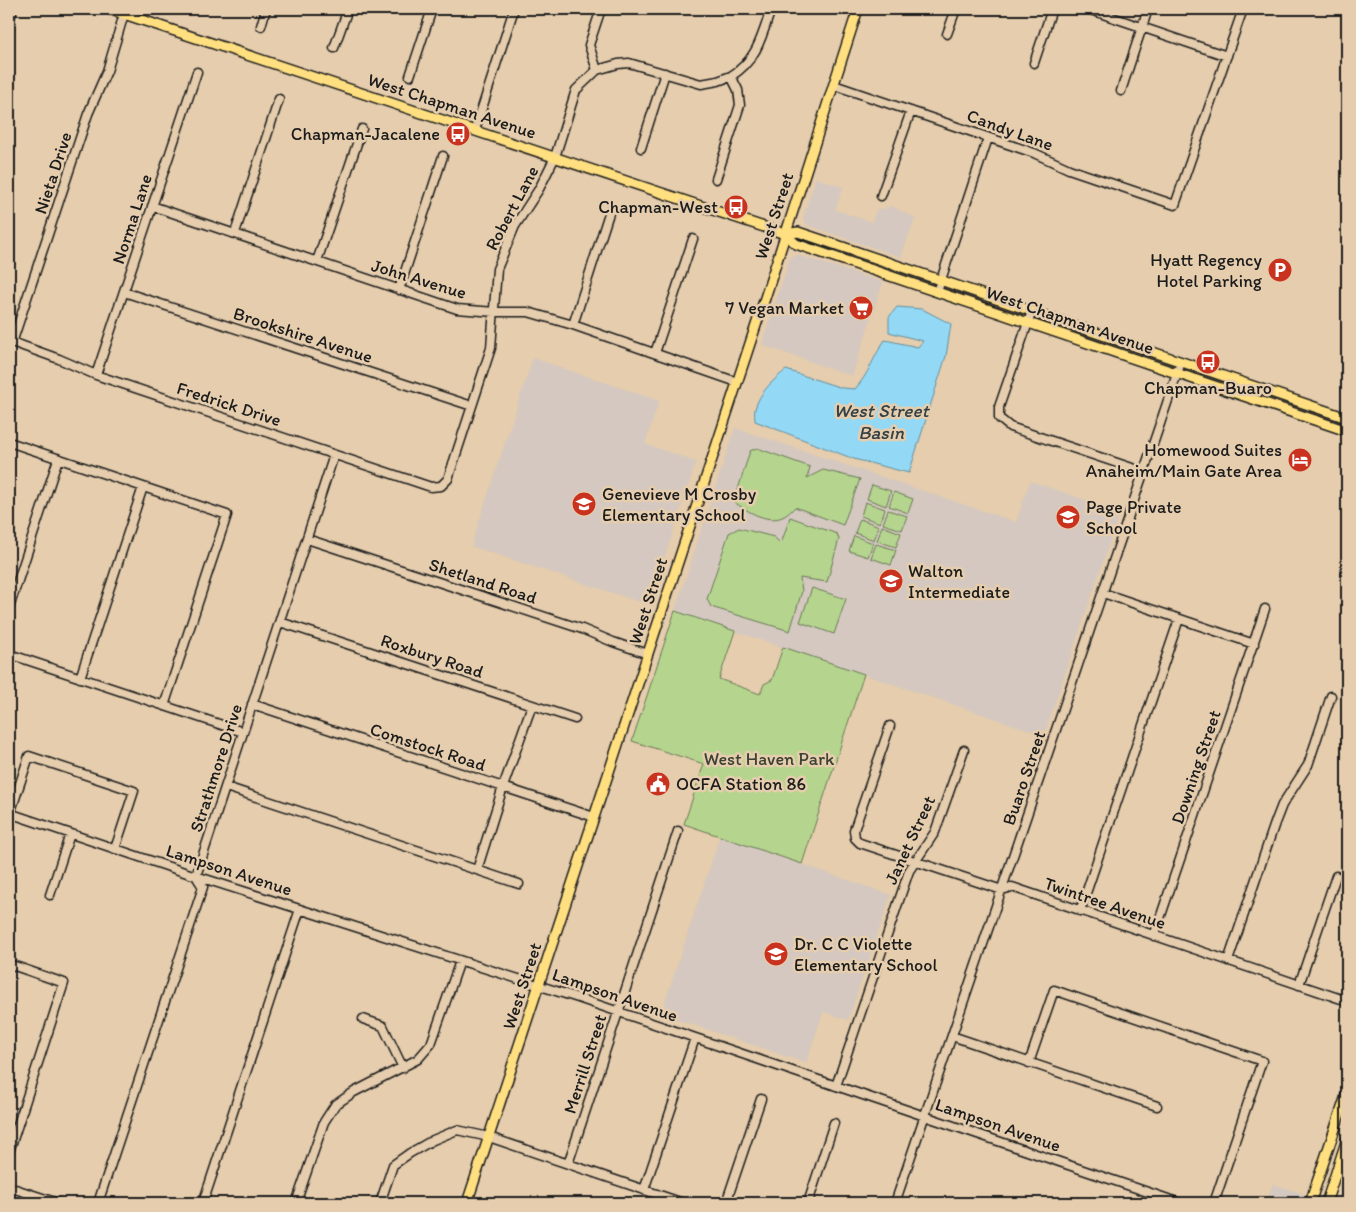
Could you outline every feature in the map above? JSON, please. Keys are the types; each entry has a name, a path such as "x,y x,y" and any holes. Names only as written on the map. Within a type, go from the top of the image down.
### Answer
{"main road":[{"name":"West Chapman Avenue","path":"109,9 785,234 800,233 1347,418"},
{"name":"West Street","path":"467,1203 540,985 858,9"},
{"name":"West Chapman Avenue","path":"785,234 796,244 1347,431"},
{"path":"1310,1203 1347,1093"},
{"path":"1326,1203 1347,1139"}],"street":[{"path":"9,20 13,9"},
{"path":"261,26 266,9"},
{"path":"334,48 348,9"},
{"path":"410,76 432,9"},
{"path":"475,130 514,9"},
{"path":"600,9 589,45 597,70 629,63 701,84 731,76 744,66 756,52 771,9"},
{"path":"947,34 956,9"},
{"path":"1034,63 1052,9"},
{"path":"1088,9 1227,56 1244,9"},
{"path":"1121,91 1148,9"},
{"name":"Nieta Drive","path":"11,342 88,114 107,71 124,14"},
{"name":"Candy Lane","path":"834,85 1034,153 1069,169 1175,205 1227,56"},
{"name":"Robert Lane","path":"441,486 448,479 491,348 497,269 515,226 539,189 555,157 576,90 597,70"},
{"name":"Norma Lane","path":"96,376 198,72"},
{"path":"641,148 665,73"},
{"path":"716,178 740,105 738,90 731,76"},
{"path":"235,232 279,98"},
{"path":"881,196 911,111"},
{"path":"317,260 362,129"},
{"path":"937,292 988,138"},
{"path":"399,290 443,156"},
{"name":"John Avenue","path":"152,206 235,232 457,309 528,312 573,325 737,382"},
{"path":"573,325 610,210"},
{"path":"655,353 693,239"},
{"name":"Brookshire Avenue","path":"124,292 472,406"},
{"path":"1032,311 998,407 998,416 1010,427 1144,472"},
{"name":"Fredrick Drive","path":"11,342 60,359 96,376 431,487 441,486"},
{"name":"Buaro Street","path":"896,1203 1181,362"},
{"path":"9,442 227,515 164,706"},
{"name":"Strathmore Drive","path":"98,1203 203,887 196,876 334,455"},
{"path":"9,608 58,458"},
{"path":"80,678 143,487"},
{"name":"Shetland Road","path":"307,539 582,629 648,654"},
{"path":"1102,593 1254,644"},
{"name":"Downing Street","path":"1154,936 1265,609"},
{"path":"1080,911 1179,619"},
{"name":"Roxbury Road","path":"280,622 575,719"},
{"path":"9,654 243,732"},
{"path":"1228,961 1274,823 1282,805 1308,765 1331,696"},
{"name":"Comstock Road","path":"252,704 594,817"},
{"path":"477,870 503,787 532,705"},
{"name":"Twintree Avenue","path":"890,726 854,830 855,838 860,843 1002,890 1012,887 1347,1001"},
{"name":"Janet Street","path":"836,1086 909,871 935,832 964,750"},
{"path":"9,813 29,756 134,790 115,849"},
{"path":"226,787 519,884"},
{"name":"Lampson Avenue","path":"9,813 196,876 540,985 925,1116 1159,1200 1180,1203"},
{"name":"Merrill Street","path":"568,1164 678,831"},
{"path":"50,895 70,834"},
{"path":"1299,985 1336,876"},
{"path":"203,1203 300,909"},
{"path":"296,1203 324,1122 335,1105 354,1092 403,1068 418,1058 431,1044 460,961"},
{"path":"9,964 64,983 9,1152"},
{"path":"1029,1063 1054,990 1262,1061 1214,1203"},
{"path":"363,1020 383,1026 403,1068"},
{"path":"952,1036 1157,1106"},
{"path":"644,1190 695,1038"},
{"path":"726,1203 761,1099"},
{"path":"808,1203 834,1123"},
{"path":"380,1203 393,1165 433,1140 457,1130 489,1137 683,1203"},
{"path":"9,1187 58,1203"}],"shaded area":[{"path":"816,178 843,187 835,210 872,222 877,209 891,206 915,218 901,257 807,225 803,218"},
{"path":"797,255 883,282 852,376 762,345 790,258"},
{"name":"Genevieve M Crosby Elementary School","path":"533,358 659,401 645,444 696,462 649,605 471,546"},
{"name":"Walton Intermediate","path":"735,428 1016,522 1030,481 1120,512 1044,735 675,611"},
{"name":"Dr. C C Violette Elementary School","path":"720,836 891,895 848,1020 823,1012 806,1063 661,1014"},
{"path":"1273,1184 1301,1193 1319,1203 1266,1203"}],"green space":[{"path":"757,448 810,467 807,478 823,470 860,479 843,525 795,507 780,518 766,518 752,513 734,502 750,451"},
{"path":"872,485 891,491 886,506 867,499"},
{"path":"894,492 913,499 908,513 889,506"},
{"path":"865,502 885,509 880,523 861,516"},
{"path":"888,510 907,516 902,530 883,524"},
{"path":"790,517 837,534 839,539 827,582 800,578 802,591 790,631 711,607 707,599 729,533 739,528 774,537 781,544"},
{"path":"860,519 879,526 874,540 855,533"},
{"path":"882,526 901,533 896,547 877,541"},
{"path":"854,536 873,543 868,557 849,551"},
{"path":"876,544 896,550 891,565 871,558"},
{"path":"812,588 846,599 834,634 800,622"},
{"name":"West Haven Park","path":"675,611 735,631 719,679 760,694 764,684 772,680 783,647 864,674 802,864 684,824 704,764 632,741"}],"water":[{"name":"West Street Basin","path":"897,307 922,309 951,324 946,356 909,473 854,459 755,421 755,410 763,392 786,370 842,388 855,389 885,340 918,347 923,341 889,332 889,317"}],"place":[{"name":"Chapman-Jacalene","path":"458,134"},
{"name":"Chapman-West","path":"736,207"},
{"name":"Hyatt Regency Hotel Parking","path":"1280,270"},
{"name":"7 Vegan Market","path":"861,308"},
{"name":"Chapman-Buaro","path":"1208,362"},
{"name":"Homewood Suites Anaheim/Main Gate Area","path":"1300,460"},
{"name":"Genevieve M Crosby Elementary School","path":"584,504"},
{"name":"Page Private School","path":"1068,517"},
{"name":"Walton Intermediate","path":"891,581"},
{"name":"OCFA Station 86","path":"658,784"},
{"name":"Dr. C C Violette Elementary School","path":"776,954"}]}
